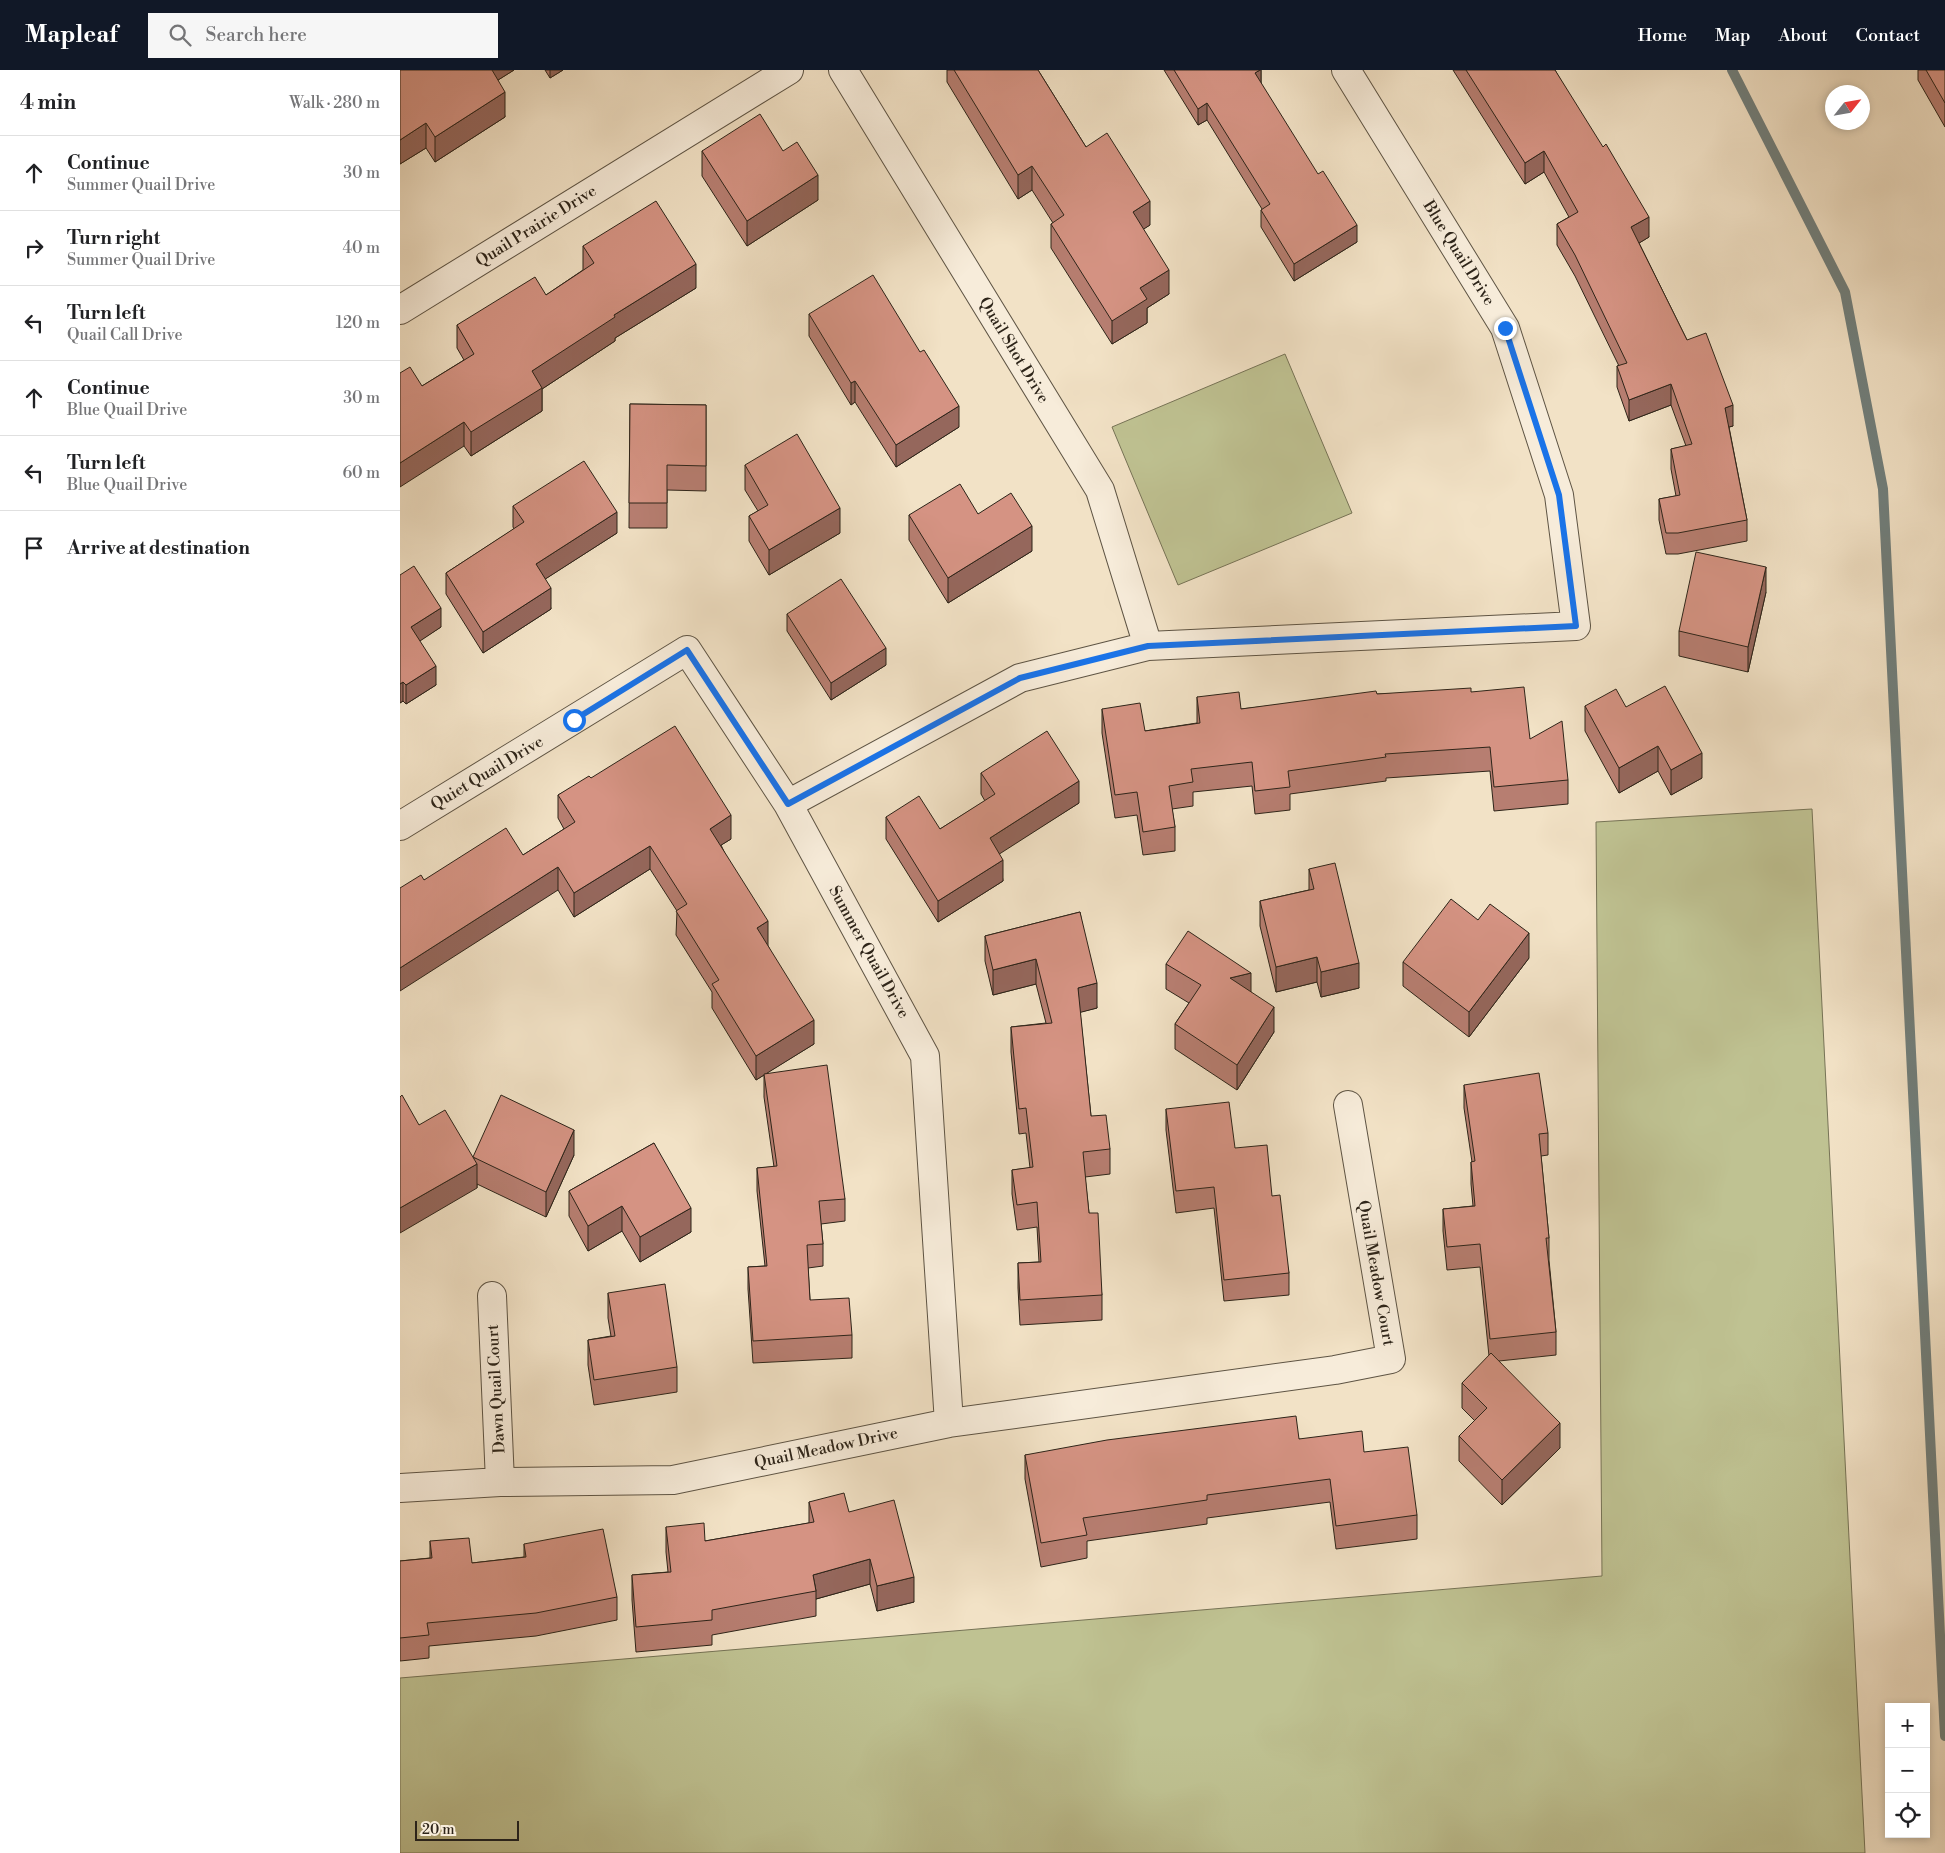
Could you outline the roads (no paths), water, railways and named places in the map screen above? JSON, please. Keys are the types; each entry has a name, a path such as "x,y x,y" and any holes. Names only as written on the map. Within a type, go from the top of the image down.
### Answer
{"street":[{"name":"Quail Prairie Drive","path":"400,310 789,70"},
{"name":"Quail Shot Drive","path":"843,70 1100,490 1148,646"},
{"name":"Blue Quail Drive","path":"1148,646 1576,626 1559,495 1505,328 1346,70"},
{"path":"788,804 1020,678 1148,646"},
{"name":"Summer Quail Drive","path":"574,720 687,650 788,804 925,1056 949,1422"},
{"name":"Quiet Quail Drive","path":"400,826 574,720"},
{"name":"Quail Meadow Court","path":"1249,1382 1335,1370 1391,1359 1348,1104"},
{"name":"Dawn Quail Court","path":"492,1296 500,1482"},
{"name":"Quail Meadow Drive","path":"400,1488 500,1482 673,1480 949,1422 1249,1382"}],"waterway":[{"path":"1732,70 1845,292 1883,489 1945,1736"}]}
